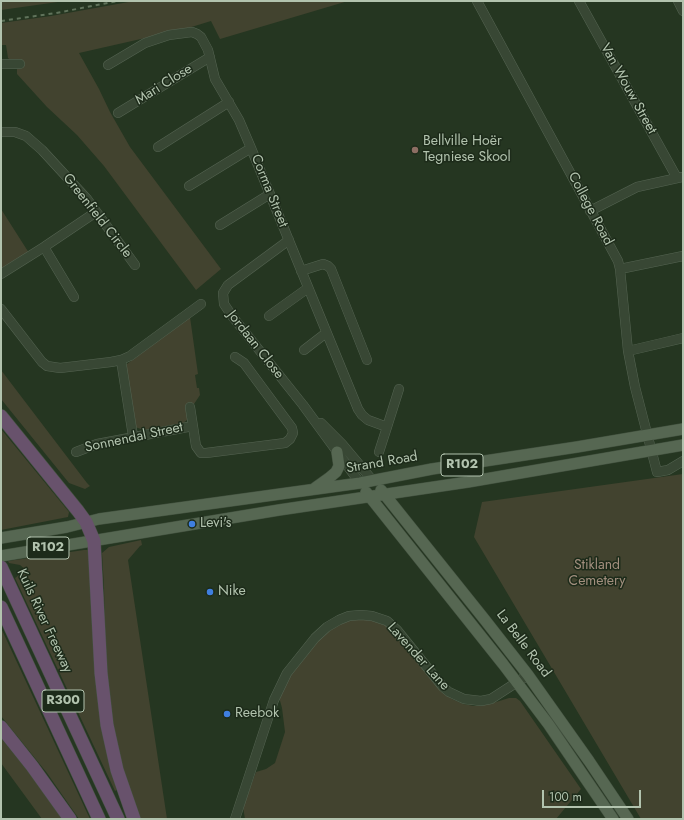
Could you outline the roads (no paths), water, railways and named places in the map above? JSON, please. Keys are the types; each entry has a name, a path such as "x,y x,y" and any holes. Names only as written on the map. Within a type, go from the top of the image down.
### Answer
{"highway":[{"path":"1,416 78,511 86,522 94,541 101,672 107,725 117,770 134,819"},
{"name":"Kuils River Freeway","path":"1,567 118,819"},
{"name":"R300","path":"1,607 99,819"},
{"path":"1,727 46,784 70,819"}],"main road":[{"name":"Strand Road","path":"86,522 313,489 360,484 432,469 648,436 683,429"},
{"name":"R102","path":"1,556 279,510 483,479 683,445"},
{"path":"313,489 336,472 339,466 337,452"},
{"name":"La Belle Road","path":"373,481 486,620 528,675 628,819"},
{"name":"La Belle Road","path":"360,484 448,592 518,683 553,730 612,819"},
{"name":"R102","path":"1,538 66,527 86,522"}],"street":[{"name":"College Road","path":"477,1 575,179 590,211 618,261 628,351 635,387 657,472 668,470 683,461"},
{"name":"Van Wouw Street","path":"579,1 680,177"},
{"name":"Corma Street","path":"108,65 145,43 169,35 187,32 197,34 201,38 208,50 215,79 239,120 251,148 358,409 368,420 387,427"},
{"name":"Mari Close","path":"118,113 210,57"},
{"path":"1,64 20,64"},
{"path":"158,147 229,102"},
{"name":"Greenfield Circle","path":"1,132 15,132 30,139 77,187 135,265"},
{"path":"189,186 251,148"},
{"path":"590,211 637,186 680,177"},
{"path":"220,225 270,194"},
{"path":"1,274 96,212"},
{"name":"Jordaan Close","path":"289,240 228,285 223,293 223,300 226,308 303,406 360,484"},
{"path":"44,247 74,297"},
{"path":"620,269 683,256"},
{"path":"301,270 323,264 331,269 367,360"},
{"path":"269,316 308,288"},
{"path":"1,308 38,358 47,366 60,368 121,360 130,356 201,304"},
{"path":"304,350 326,332"},
{"path":"628,351 683,338"},
{"name":"Sonnendal Street","path":"190,407 196,446 199,451 204,454 285,442 290,439 293,433 292,428 244,363 235,357"},
{"path":"121,360 133,436"},
{"path":"379,452 399,389"},
{"name":"Jordaan Close","path":"303,406 342,444 373,481"},
{"name":"Sonnendal Street","path":"76,452 97,444 133,436 193,426"},
{"name":"Lavender Lane","path":"235,819 274,700 283,680 291,667 315,638 339,620 349,616 360,615 372,616 387,621 397,630 440,683 449,692 460,698 481,701 491,698 518,683 528,675"}],"railway":[{"path":"1,21 56,13 118,1"}],"place":[{"name":"Bellville Hoër Tegniese Skool","path":"415,150"},
{"name":"Levi's","path":"192,524"},
{"name":"Nike","path":"210,592"},
{"name":"Reebok","path":"227,714"}],"park label":[{"name":"Stikland Cemetery","path":"597,574"}]}
